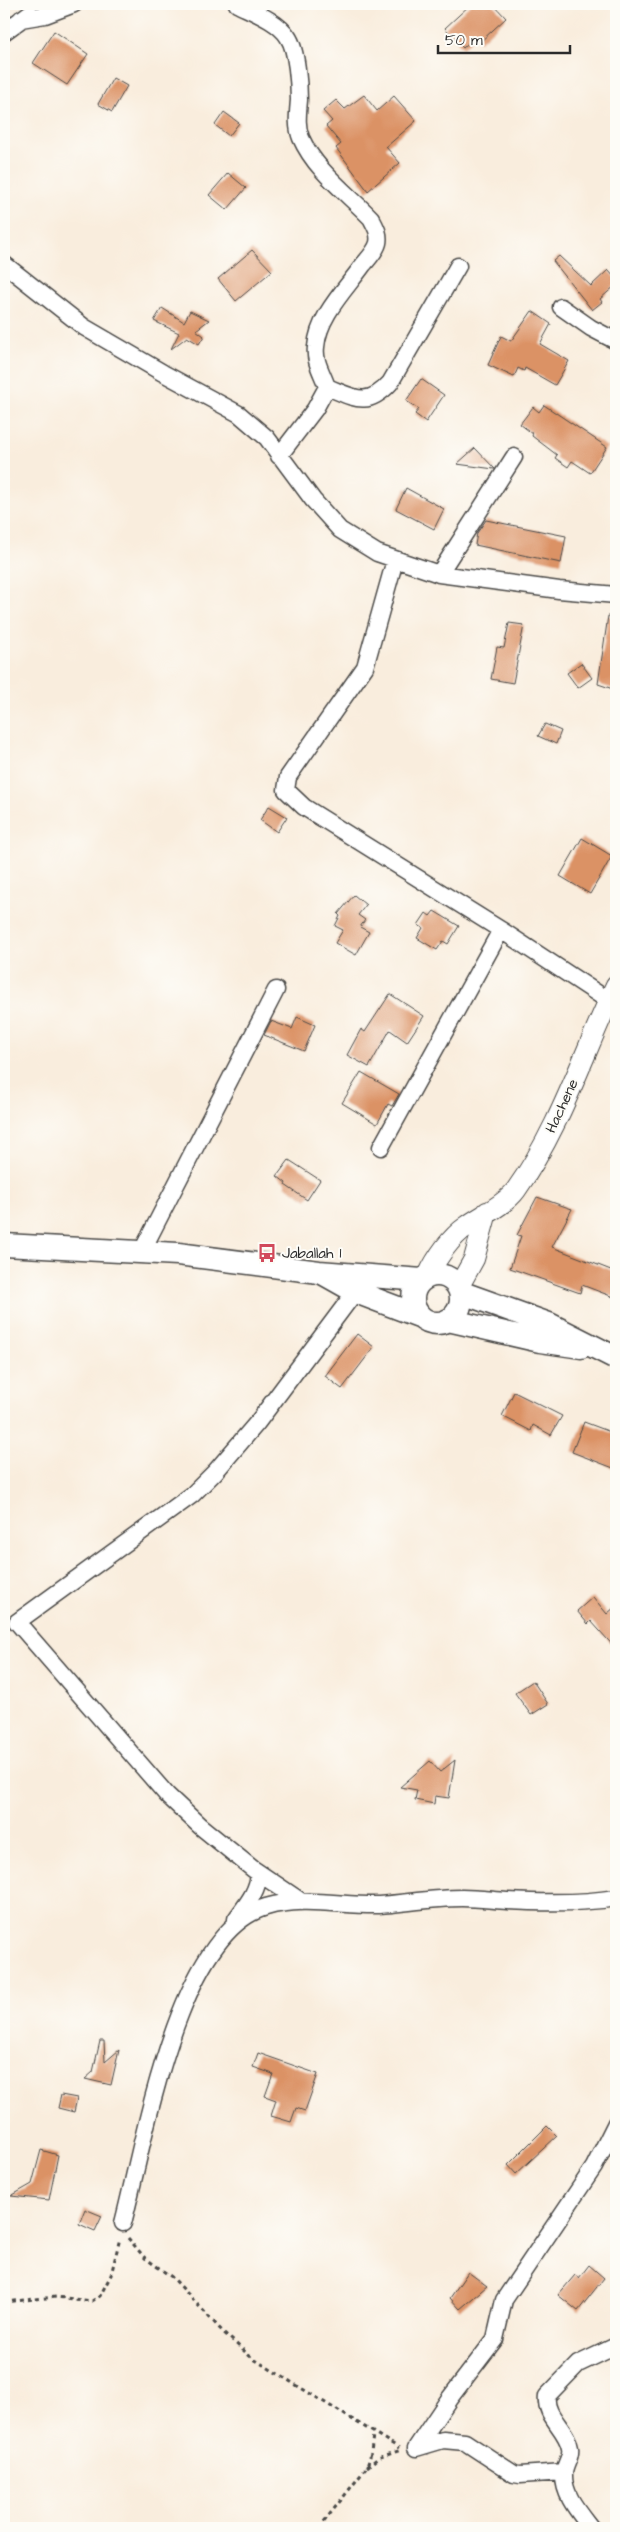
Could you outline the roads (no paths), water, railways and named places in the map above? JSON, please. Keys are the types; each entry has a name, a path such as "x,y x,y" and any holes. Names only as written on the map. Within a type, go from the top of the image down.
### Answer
{"main road":[{"path":"4,1245 188,1255 318,1272 362,1283 433,1323 448,1320 608,1354"},
{"path":"362,1283 445,1276 459,1290 549,1324 608,1354"},
{"path":"419,1316 412,1301 416,1286 425,1278"},
{"path":"448,1320 457,1313 460,1303 459,1290"}],"street":[{"path":"4,32 42,4"},
{"path":"21,19 45,15 74,4"},
{"path":"237,4 275,25 288,37 296,65 299,98 297,122 300,136 312,159 371,218 377,228 376,249 331,308 319,329 316,362 327,387 359,399 374,397 382,392 390,383 458,266"},
{"path":"4,264 84,326 163,373 239,414 267,438 279,456 340,530 377,553 439,574 559,590 616,595"},
{"path":"562,307 591,328 616,341"},
{"path":"279,456 315,409 327,387"},
{"path":"439,574 514,457"},
{"path":"395,560 365,667 288,777 286,790 304,806 501,930 612,993"},
{"path":"381,1147 501,930"},
{"path":"142,1252 276,990"},
{"name":"Hachene","path":"425,1278 434,1264 465,1227 514,1192 536,1161 563,1106 612,993"},
{"path":"459,1290 474,1259 487,1212"},
{"path":"298,1900 259,1874 200,1826 167,1795 18,1622 192,1495 256,1423 362,1283"},
{"path":"123,2223 162,2065 202,1966 253,1896 259,1883 259,1874"},
{"path":"227,1931 254,1912 298,1900 363,1905 462,1898 561,1903 616,1898"},
{"path":"564,2472 514,2474 465,2442 447,2440 416,2448 496,2340 504,2300 594,2167 616,2123"},
{"path":"590,2528 568,2496 564,2472 569,2460 570,2449 548,2409 547,2396 578,2364 616,2346"},
{"path":"433,2424 436,2431 447,2440"}],"place":[{"name":"Jaballah 1","path":"267,1253"}]}
